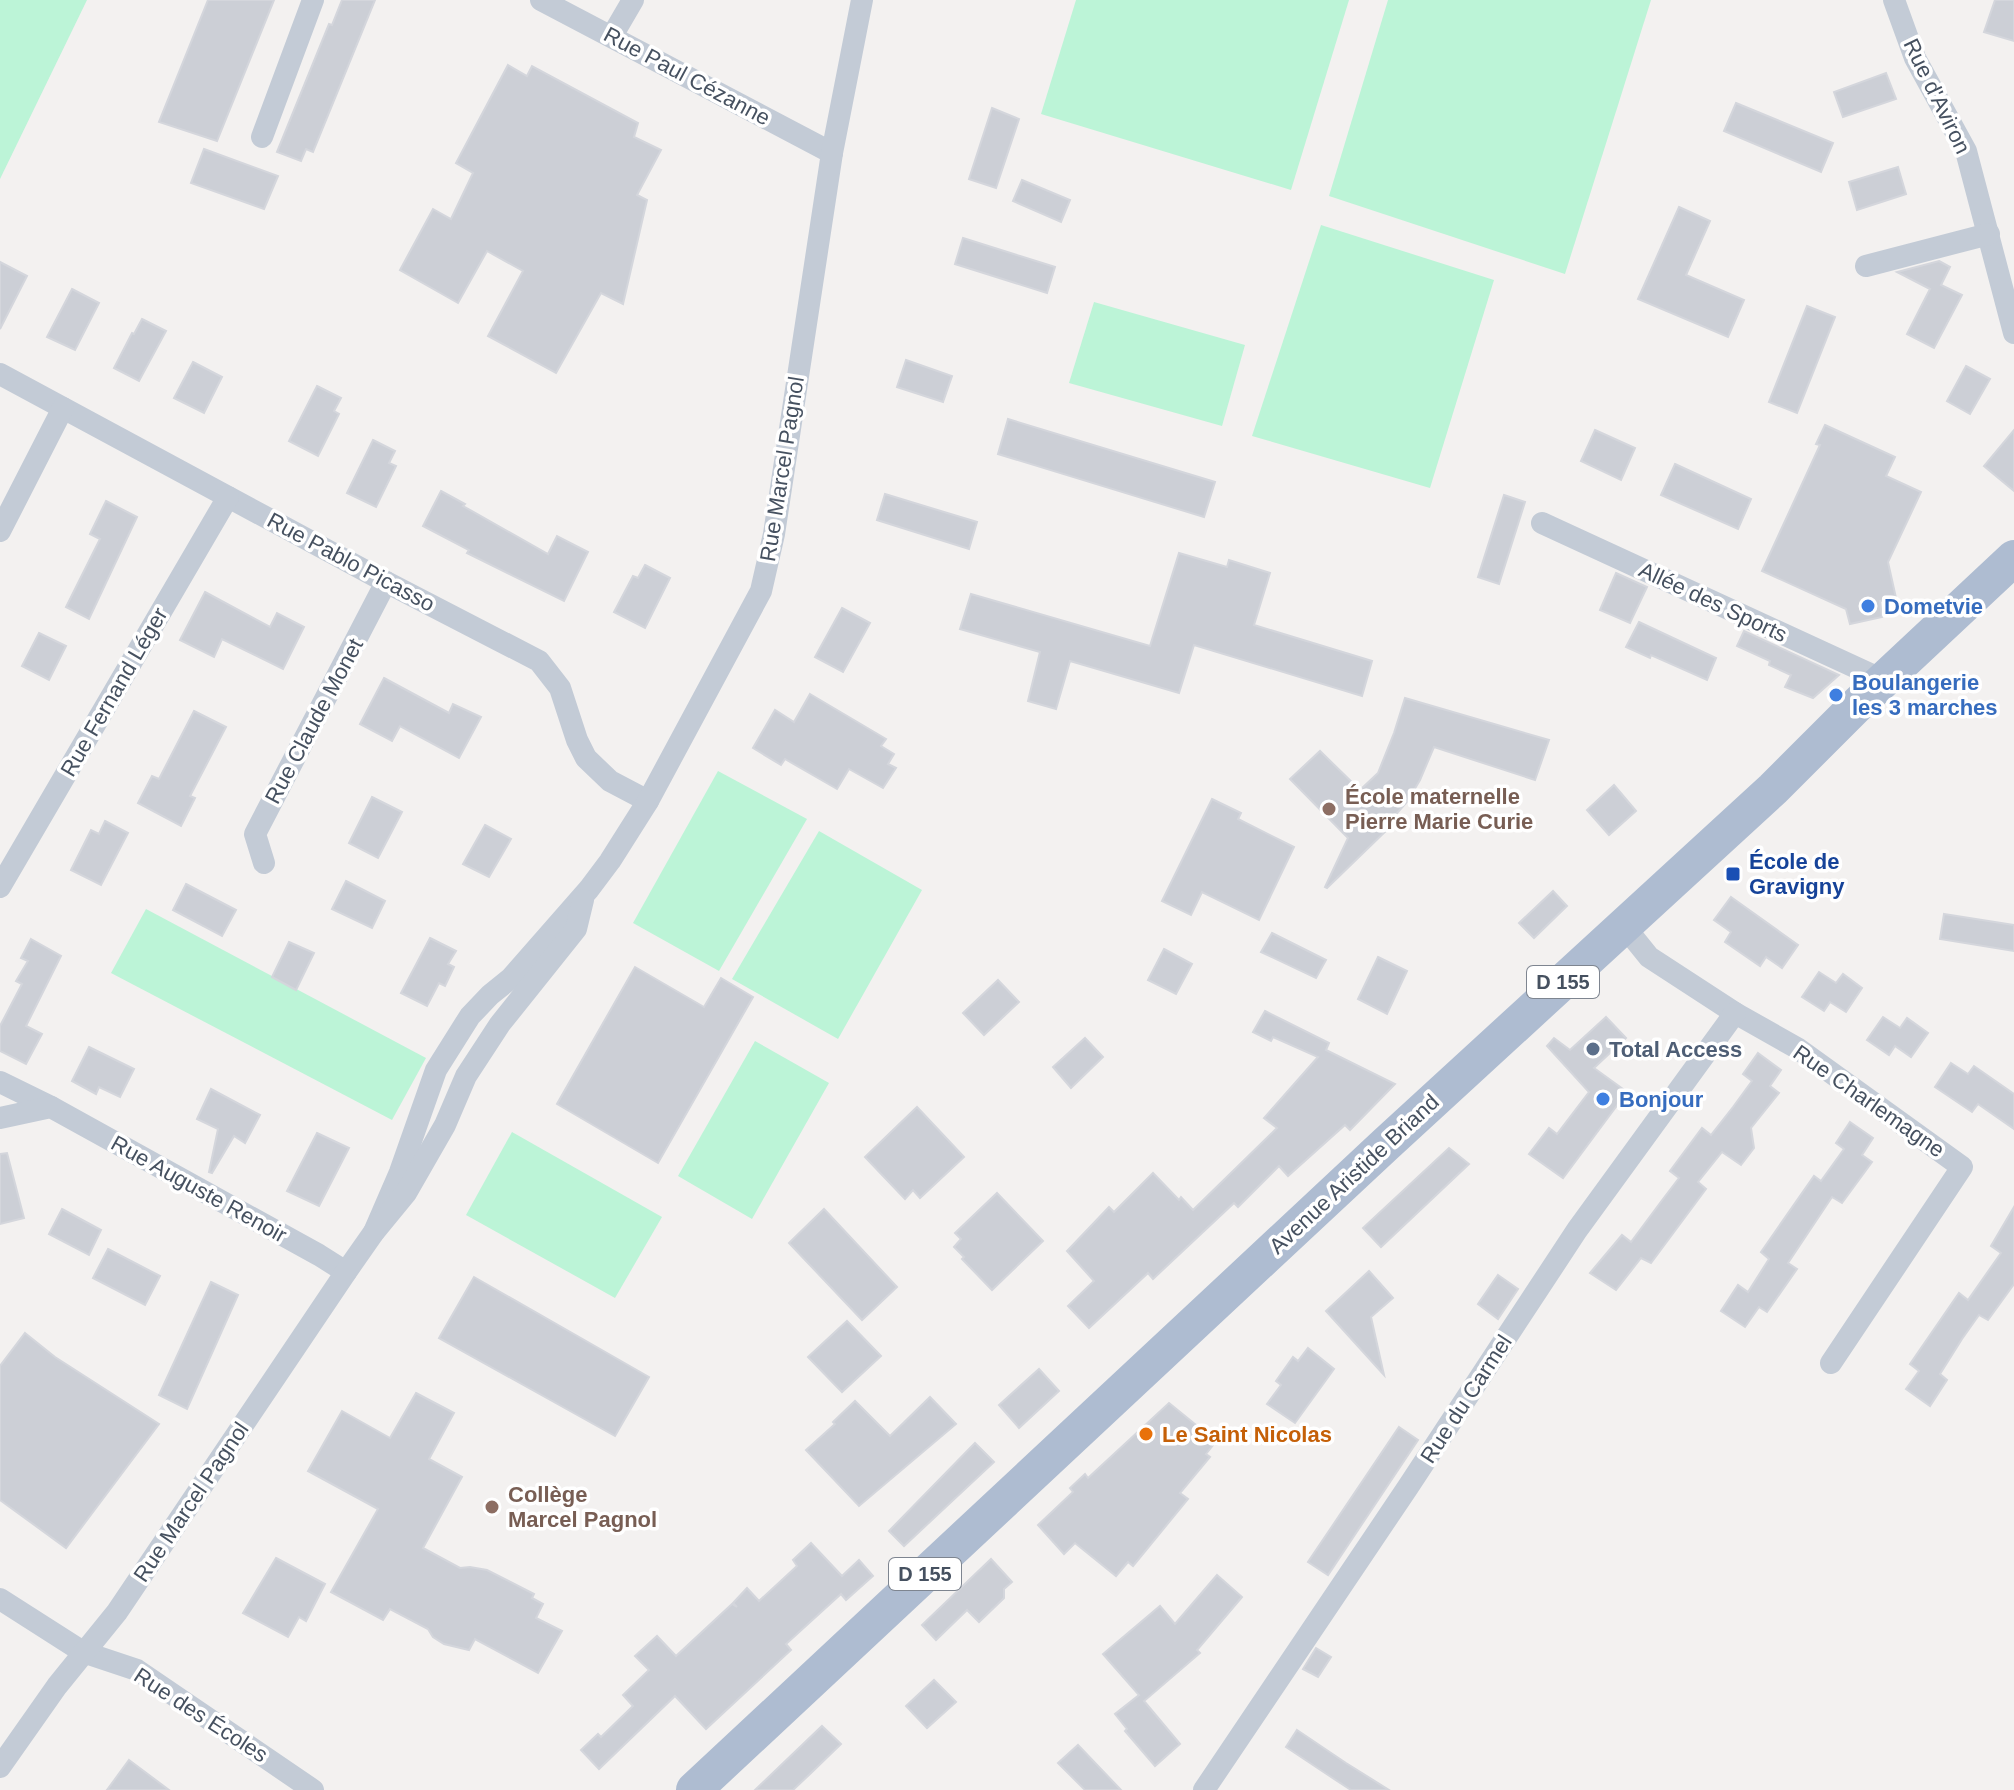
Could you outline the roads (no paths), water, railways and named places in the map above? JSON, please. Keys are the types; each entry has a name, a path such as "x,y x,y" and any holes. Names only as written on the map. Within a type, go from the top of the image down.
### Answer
{"main road":[{"name":"Avenue Aristide Briand","path":"694,1790 1385,1145 1773,789 1883,680 2014,558"}],"street":[{"path":"262,137 313,0"},
{"name":"Rue Paul Cézanne","path":"541,0 832,153"},
{"path":"612,36 633,0"},
{"name":"Rue Marcel Pagnol","path":"0,1767 83,1652 117,1612 346,1272 406,1193 445,1125 466,1076 500,1024 576,929 585,895 648,801 761,591 774,534 832,153 862,0"},
{"name":"Rue d'Aviron","path":"1894,0 1915,58 1966,151 2014,333"},
{"path":"1866,266 1989,234"},
{"name":"Rue Pablo Picasso","path":"0,374 539,661 560,688 586,758 610,781 648,801"},
{"path":"0,531 63,408"},
{"name":"Rue Fernand Léger","path":"0,887 228,497"},
{"name":"Allée des Sports","path":"1542,523 1883,680"},
{"name":"Rue Claude Monet","path":"264,863 255,834 386,582"},
{"name":"Rue Charlemagne","path":"1624,926 1649,957 1735,1013 1797,1048 1962,1167 1831,1363"},
{"name":"Rue du Carmel","path":"1204,1790 1577,1230 1735,1013"},
{"name":"Rue Auguste Renoir","path":"0,1082 51,1107 346,1272"},
{"path":"0,1118 51,1107"},
{"name":"Rue des Écoles","path":"0,1599 83,1652 137,1670 313,1790"}],"place":[{"name":"Dometvie","path":"1868,606"},
{"name":"Boulangerie les 3 marches","path":"1836,695"},
{"name":"École maternelle Pierre Marie Curie","path":"1329,809"},
{"name":"École de Gravigny","path":"1733,874"},
{"name":"Total Access","path":"1593,1049"},
{"name":"Bonjour","path":"1603,1099"},
{"name":"Le Saint Nicolas","path":"1146,1434"},
{"name":"Collège Marcel Pagnol","path":"492,1507"}]}
